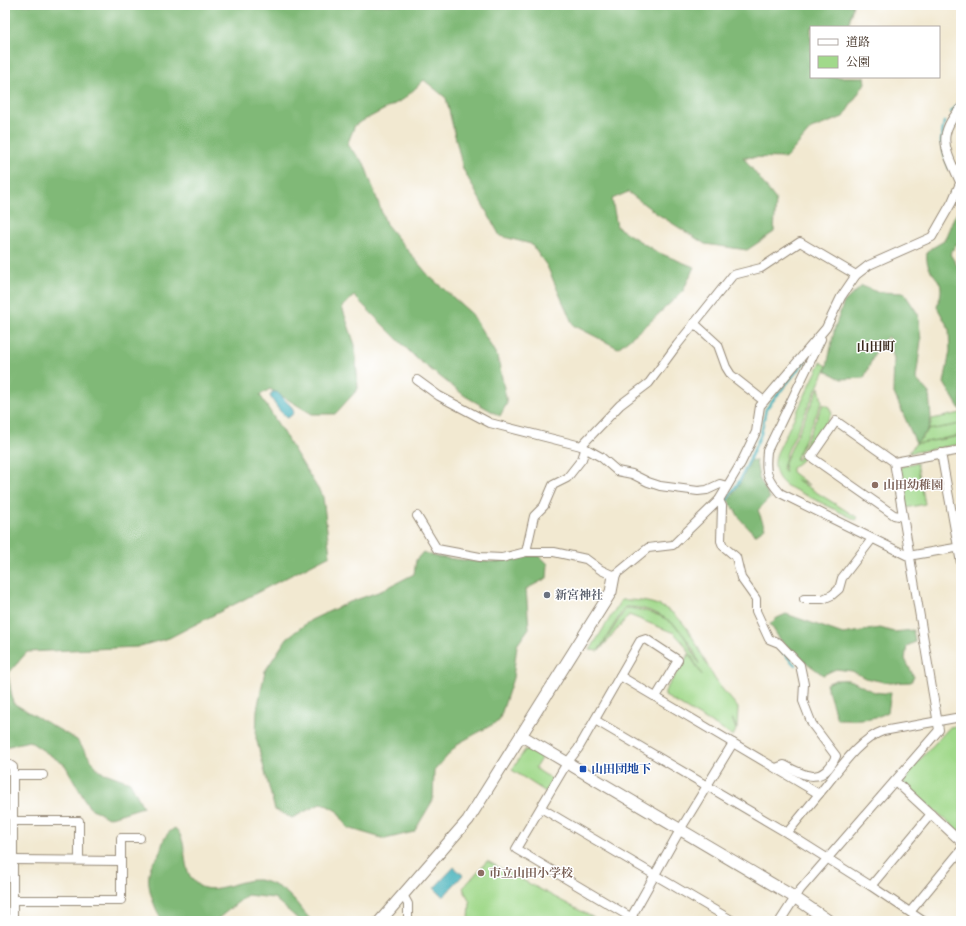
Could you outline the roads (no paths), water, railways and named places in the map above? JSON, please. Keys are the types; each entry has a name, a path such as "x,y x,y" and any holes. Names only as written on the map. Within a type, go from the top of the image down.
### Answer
{"street":[{"path":"960,547 908,556 780,493 769,481 766,466 767,451 841,297 856,275 869,265 932,237 952,202 960,181 946,147 945,137 949,121 961,108"},
{"path":"526,552 534,516 544,506 553,485 567,478 582,459 583,448 620,405 649,383 694,323 733,275 761,268 800,242 856,275"},
{"path":"694,323 718,345 726,367 731,375 764,401"},
{"path":"380,921 468,820 611,592 614,576 648,548 673,545 719,500 741,463 756,432 760,406 826,328"},
{"path":"417,380 440,396 490,423 583,448 601,457 618,471 632,474 660,486 698,491 707,490 720,484 727,486"},
{"path":"902,517 894,515 811,457 836,421 894,462 961,450"},
{"path":"941,453 960,547 961,562"},
{"path":"780,921 794,897 939,730 908,556 894,462"},
{"path":"719,500 722,506 721,541 723,546 736,557 741,578 756,599 756,611 769,639 779,643 800,665 804,684 803,700 812,724 836,756 821,776 815,777 803,775 784,765 776,768"},
{"path":"417,516 437,549 480,557 502,558 526,552 554,552 586,560 600,570 614,576"},
{"path":"804,599 823,599 832,595 840,588 842,578 872,538"},
{"path":"656,697 678,660 646,639 640,641 578,749 567,763 516,849 632,920 655,874 680,830 733,743"},
{"path":"620,676 819,794"},
{"path":"787,833 871,735 883,731 961,716"},
{"path":"595,720 787,833 923,921"},
{"path":"522,736 794,897 829,921"},
{"path":"5,762 13,767 13,921"},
{"path":"13,775 43,775"},
{"path":"895,781 961,842"},
{"path":"541,808 733,921"},
{"path":"871,886 931,814"},
{"path":"13,821 79,821 79,860"},
{"path":"12,900 121,900 121,838 140,838"},
{"path":"910,912 961,850"},
{"path":"13,860 121,861"},
{"path":"403,895 408,904 408,921"}],"water":[{"path":"272,392 277,392 292,407 294,413 288,418 274,403 270,396"},
{"path":"454,867 463,875 443,897 434,888"}],"waterway":[{"path":"951,112 961,102"},
{"path":"944,122 941,142 949,168"},
{"path":"724,504 740,480 761,434 766,409 806,360"},
{"path":"778,647 795,665"}],"place":[{"name":"山田幼稚園","path":"875,485"},
{"name":"新宮神社","path":"547,595"},
{"name":"山田団地下","path":"583,769"},
{"name":"市立山田小学校","path":"481,873"}],"district":[{"name":"山田町","path":"876,347"}]}
